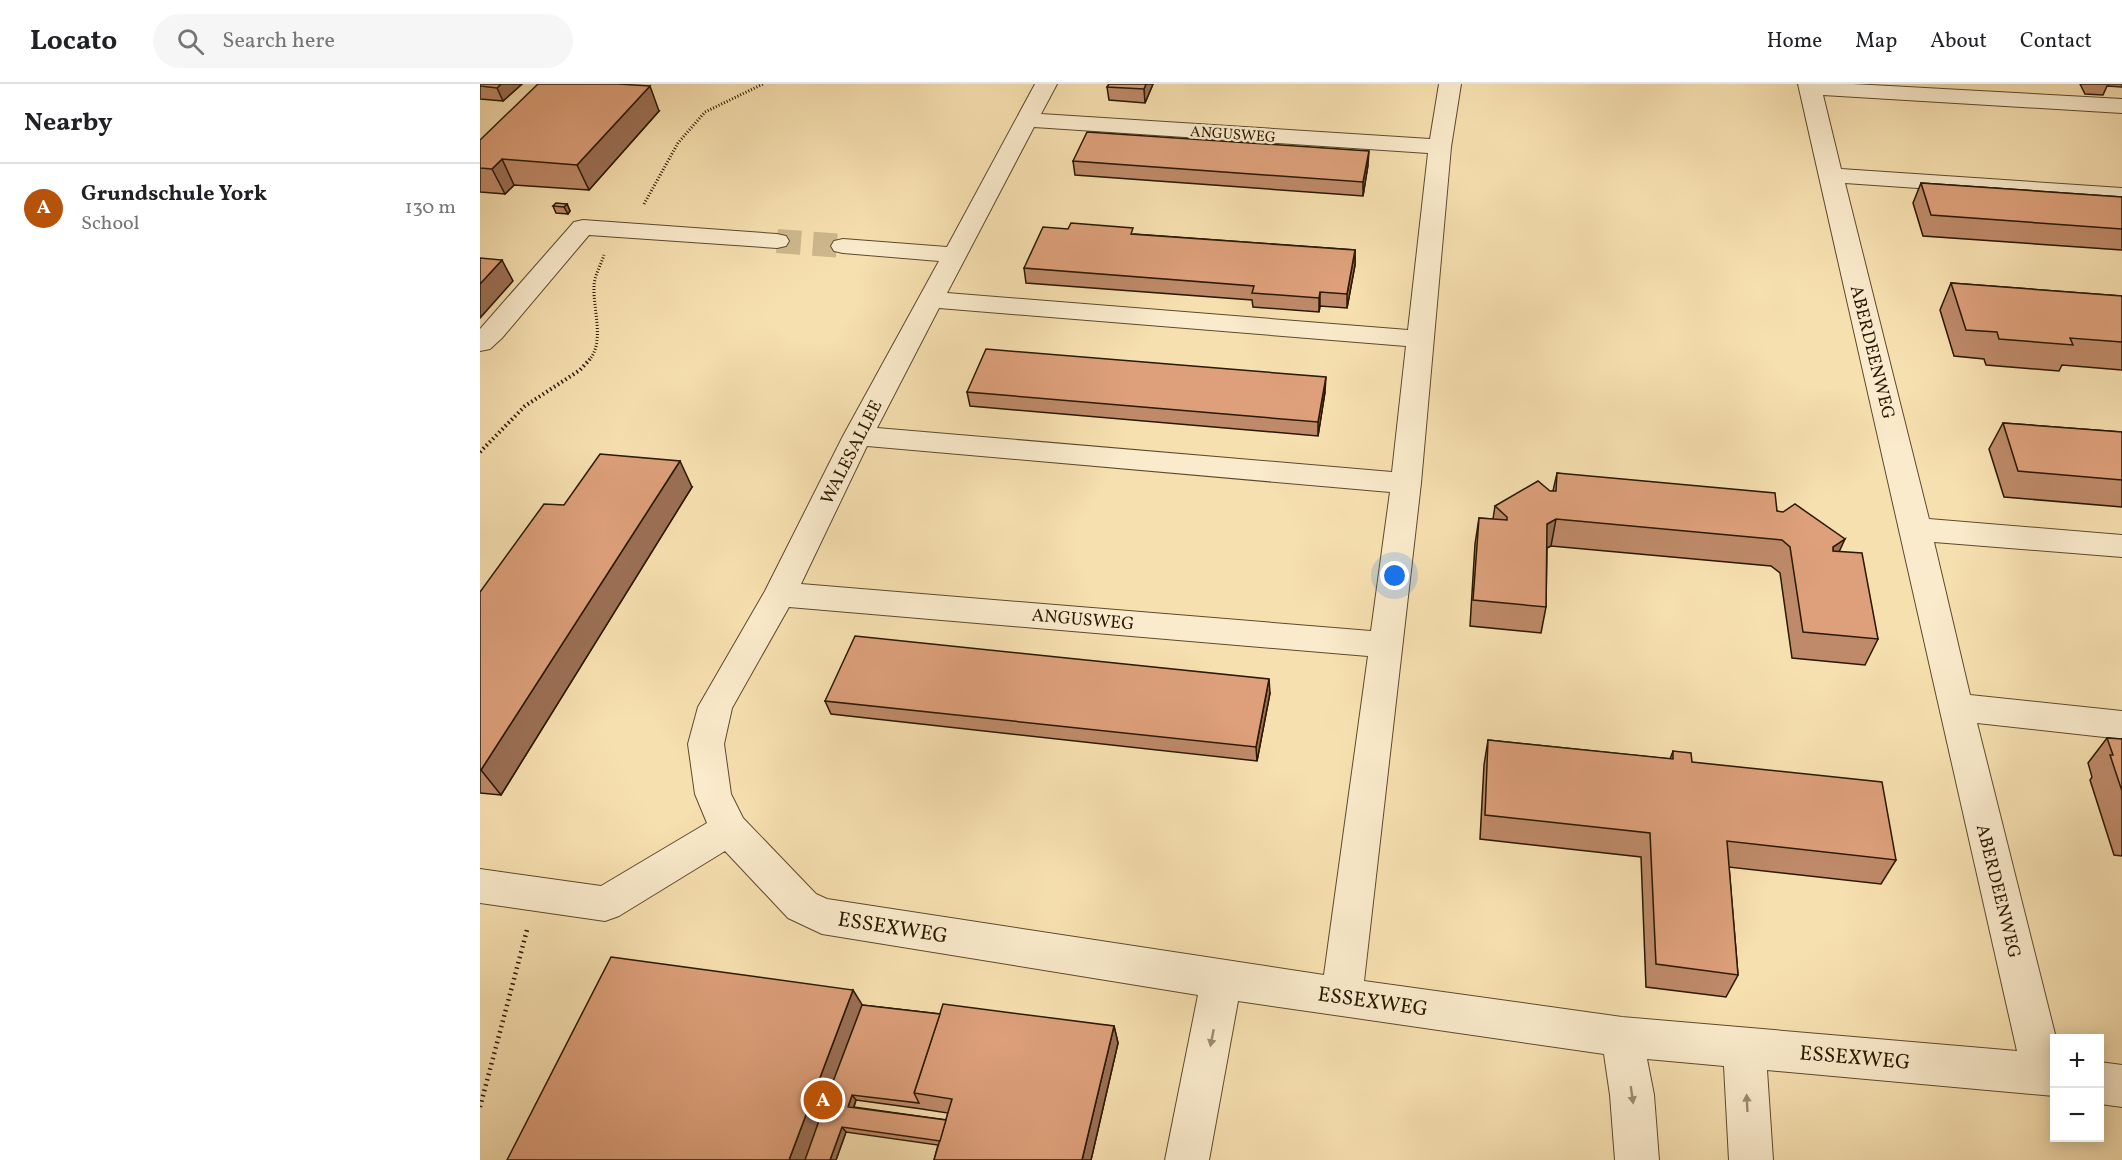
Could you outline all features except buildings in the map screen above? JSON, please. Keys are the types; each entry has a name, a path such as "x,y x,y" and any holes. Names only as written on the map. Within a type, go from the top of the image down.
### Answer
{"street":[{"name":"WALESALLEE","path":"729,829 713,794 706,744 715,707 780,594 858,436 1046,84"},
{"path":"1342,996 1406,483 1440,147 1450,84"},
{"name":"ABERDEENWEG","path":"2049,1075 1955,707 1916,529 1809,86 2122,106"},
{"name":"ANGUSWEG","path":"1027,120 1440,147"},
{"path":"1830,175 2122,195"},
{"path":"480,343 493,332 583,227 777,241"},
{"path":"843,246 955,255"},
{"path":"932,300 1419,339"},
{"path":"858,436 1406,483"},
{"path":"1916,529 2122,546"},
{"name":"ANGUSWEG","path":"780,594 1386,645"},
{"path":"1955,707 2122,725"},
{"path":"480,886 605,904 729,829"},
{"name":"ESSEXWEG","path":"729,829 802,906 822,916 1221,980 1622,1037 2049,1075"},
{"path":"1187,1160 1221,980"},
{"path":"1622,1037 1632,1095 1637,1160"},
{"path":"1744,1047 1751,1160"},
{"path":"2104,1084 2122,1086"}],"path":[{"path":"480,452 525,406 580,370 594,355 597,341 594,284 604,253 643,206 678,143 705,112 763,84"},
{"path":"480,1107 536,894"}],"tunnel":[{"path":"777,241 843,246"}],"place":[{"name":"Grundschule York","path":"823,1100"}]}
